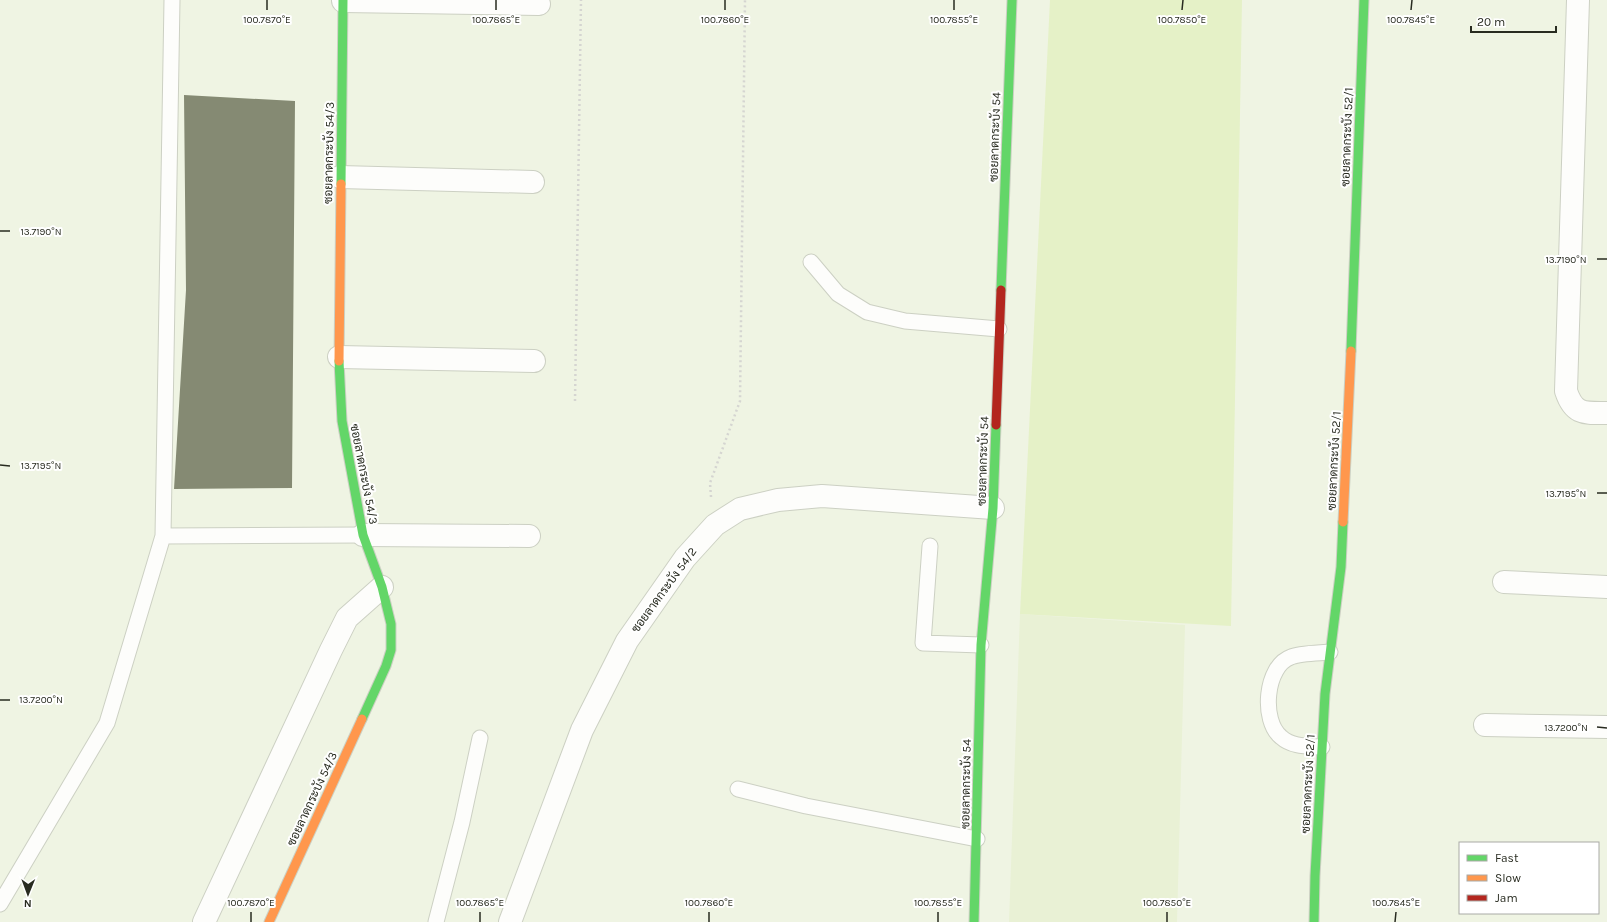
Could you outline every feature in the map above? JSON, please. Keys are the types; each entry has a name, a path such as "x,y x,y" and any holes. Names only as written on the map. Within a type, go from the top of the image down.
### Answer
{"street":[{"name":"ซอยลาดกระบัง 54","path":"974,922 981,645 993,508 1012,0"},
{"name":"ซอยลาดกระบัง 52/1","path":"1314,922 1322,748 1330,652 1336,617 1341,567 1364,0"},
{"path":"1578,0 1566,391 1569,402 1576,409 1585,413 1607,413"},
{"path":"343,1 539,4"},
{"name":"ซอยลาดกระบัง 54/3","path":"269,922 386,666 391,650 391,624 382,587 363,534 342,421 339,357 343,1"},
{"path":"340,177 533,182"},
{"path":"339,357 534,361"},
{"name":"ซอยลาดกระบัง 54/2","path":"510,922 582,730 627,641 685,558 715,525 740,509 778,500 822,496 993,508"},
{"path":"363,534 529,536"},
{"path":"1504,582 1607,587"},
{"path":"204,922 347,618 382,587"},
{"path":"1485,725 1607,727"}],"lane":[{"path":"0,904 107,723 121,682 163,536 172,0"},
{"path":"811,262 838,294 867,312 905,321 999,329"},
{"path":"163,536 363,534"},
{"path":"930,546 923,643 981,645"},
{"path":"1322,748 1295,745 1280,737 1271,722 1268,700 1274,674 1280,665 1290,656 1330,652"},
{"path":"436,922 462,822 480,738"},
{"path":"738,789 806,806 977,839"}],"path":[{"path":"575,401 581,0"},
{"path":"715,525 710,484 740,401 745,0"}],"shaded area":[{"path":"1050,0 1242,0 1231,626 1020,614"},
{"path":"1020,614 1185,625 1177,922 1009,922"}],"building":[{"path":"184,95 295,101 292,488 174,489 186,290"}],"traffic: fast":[{"path":"341,184 343,0"},
{"path":"1001,290 1012,0"},
{"path":"1351,351 1364,0"},
{"path":"339,361 342,421 363,535 382,587 391,624 391,650 386,666 362,719"},
{"path":"974,922 981,645 993,508 996,425"},
{"path":"1314,922 1315,876 1325,694 1341,567 1343,522"}],"traffic: slow":[{"path":"339,361 341,184"},
{"path":"1343,522 1351,351"},
{"path":"269,922 362,719"}],"traffic: jam":[{"path":"996,425 1001,290"}]}
